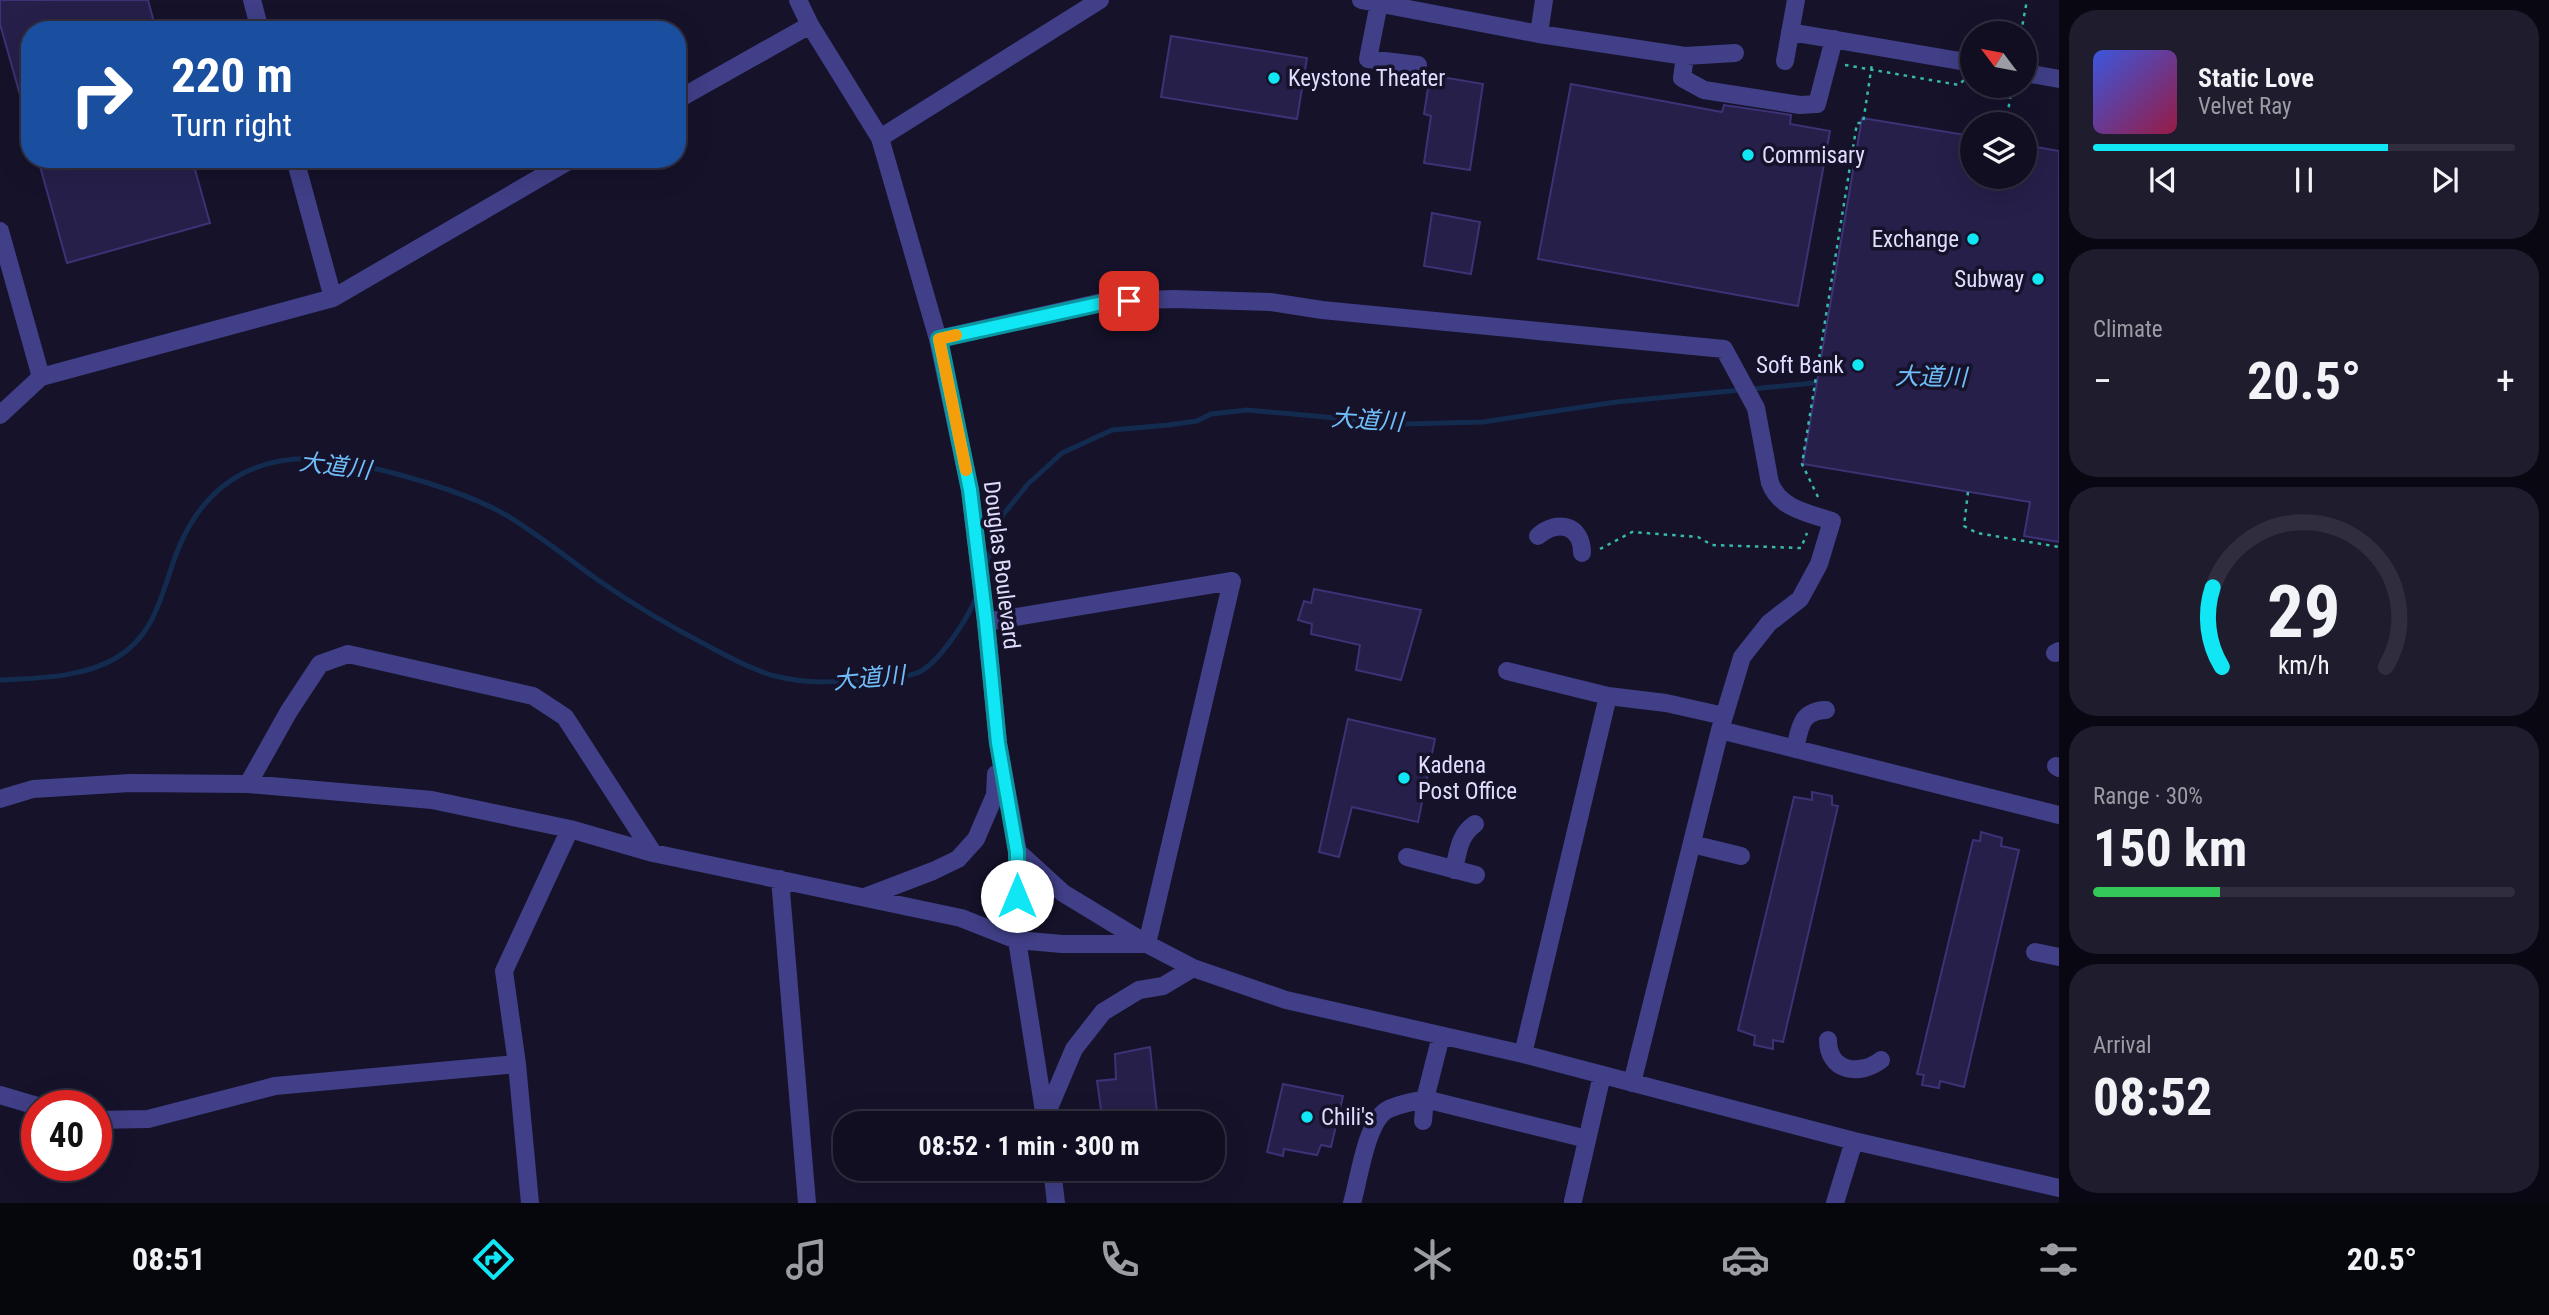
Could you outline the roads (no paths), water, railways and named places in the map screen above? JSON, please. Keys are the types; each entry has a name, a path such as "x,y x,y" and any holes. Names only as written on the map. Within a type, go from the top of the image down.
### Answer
{"street":[{"path":"252,0 258,21"},
{"name":"Douglas Boulevard","path":"798,0 810,25 880,138 939,339 970,490 998,743 1017,852 1017,940 1045,1111"},
{"path":"880,138 1100,0"},
{"path":"1539,34 1545,0"},
{"path":"1786,61 1796,0"},
{"path":"1418,65 1368,59 1370,1 1539,34 1685,56 1735,53"},
{"path":"686,95 810,25"},
{"path":"1790,32 1960,61"},
{"path":"1685,56 1682,78 1704,90 1800,105 1817,104 1834,39"},
{"path":"2037,75 2059,79"},
{"path":"297,168 333,298"},
{"path":"0,415 41,377 333,298 557,168"},
{"path":"0,231 41,377"},
{"path":"939,339 1107,302 1174,299 1270,302 1322,310 1724,349 1756,408 1774,494 1789,507 1832,522 1819,564 1800,599 1769,623 1742,657 1722,723 1632,1083"},
{"path":"1538,536 1555,526 1563,526 1575,534 1586,554"},
{"path":"986,622 1232,580 1147,944"},
{"path":"248,784 289,711 320,664 348,654 533,696 565,717 653,853"},
{"path":"1507,671 1608,696 1666,703 1795,749 2059,815"},
{"path":"1523,1054 1608,696"},
{"path":"1795,749 1806,717 1814,711 1826,710"},
{"path":"865,897 958,859 976,839 995,795 998,743"},
{"path":"0,799 33,789 130,783 248,784 432,800 570,829 653,853 961,918 1017,940 1062,944 1147,944"},
{"path":"1454,870 1460,842 1466,830 1475,824"},
{"path":"530,1203 517,1064 504,971 570,829"},
{"path":"1692,844 1741,856"},
{"path":"1017,852 1063,894 1147,944 1193,968 1286,1000 1523,1054 1854,1141 2059,1188"},
{"path":"1406,857 1476,876"},
{"path":"780,879 807,1203"},
{"path":"2035,952 2059,957"},
{"path":"1050,1111 1074,1049 1103,1012 1139,990 1163,986 1193,968"},
{"path":"1423,1121 1425,1099 1441,1035"},
{"path":"1828,1040 1828,1050 1839,1066 1858,1070 1872,1067 1881,1060"},
{"path":"112,1120 148,1119 275,1086 517,1064"},
{"path":"1573,1201 1602,1075"},
{"path":"0,1095 21,1101"},
{"path":"1352,1203 1375,1121 1386,1111 1425,1099 1587,1139"},
{"path":"1835,1203 1854,1141"},
{"path":"1053,1181 1056,1203"}],"waterway":[{"name":"大道川","path":"986,565 1002,516 1028,484 1062,453 1112,430 1197,421 1211,414 1247,410 1404,424 1483,422 1616,402 1824,382"},
{"name":"大道川","path":"0,680 89,670 103,665 130,648 150,623 179,547 192,522 207,502 224,485 244,473 265,464 289,460 315,459 382,470 426,482 489,506 518,522 612,589 667,624 742,663 788,679 838,681 917,673 934,660 952,639 977,594"}],"place":[{"name":"Keystone Theater","path":"1274,78"},
{"name":"Commisary","path":"1748,155"},
{"name":"Exchange","path":"1973,239"},
{"name":"Subway","path":"2038,279"},
{"name":"Soft Bank","path":"1858,365"},
{"name":"Kadena Post Office","path":"1404,778"},
{"name":"Chili's","path":"1307,1117"}]}
